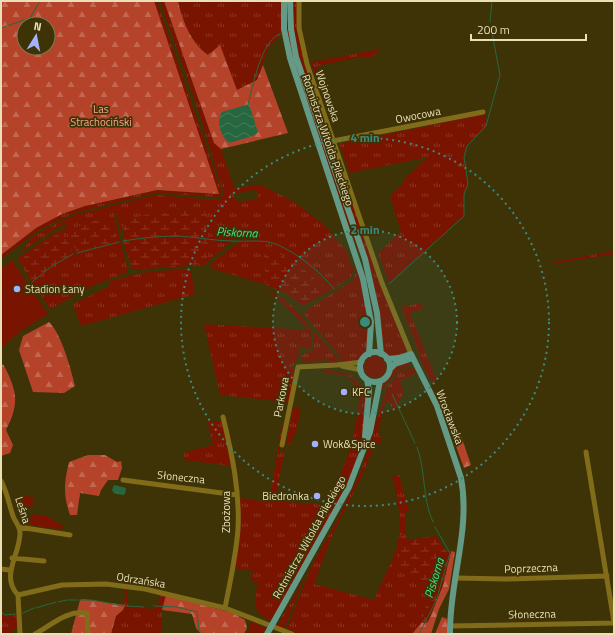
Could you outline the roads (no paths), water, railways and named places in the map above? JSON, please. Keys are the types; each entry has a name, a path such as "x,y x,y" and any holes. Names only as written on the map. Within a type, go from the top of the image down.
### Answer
{"main road":[{"name":"Rotmistrza Witolda Pileckiego","path":"284,1 284,29 291,62 364,279 371,322 369,354"},
{"name":"Rotmistrza Witolda Pileckiego","path":"290,1 291,29 296,57 365,259 377,313 382,354"},
{"path":"390,369 387,359 382,354 375,353 369,354 362,362 361,370 367,380 373,382 380,381 395,364 412,356"},
{"path":"387,359 412,356"},
{"name":"Wrocławska","path":"412,356 441,418 458,466 463,490 464,518 455,578 450,634"},
{"name":"Rotmistrza Witolda Pileckiego","path":"364,448 369,390 367,380"},
{"name":"Rotmistrza Witolda Pileckiego","path":"268,632 344,497 370,432 380,381"}],"street":[{"name":"Wojnowska","path":"299,1 299,28 303,49 333,142 360,218"},
{"name":"Owocowa","path":"333,142 483,112"},
{"name":"Wrocławska","path":"360,218 391,308 412,356"},
{"path":"337,365 362,362"},
{"name":"Parkowa","path":"282,445 297,368 305,365 337,365"},
{"path":"337,365 361,370"},
{"name":"Zbożowa","path":"223,417 233,464 237,495 237,538 225,608"},
{"path":"586,452 614,622"},
{"name":"Leśna","path":"1,480 8,494 14,517 20,527 19,541 8,570"},
{"name":"Słoneczna","path":"122,480 237,495"},
{"path":"20,527 70,536"},
{"path":"12,558 44,561"},
{"path":"1,569 8,570 9,585 18,595 20,634"},
{"name":"Poprzeczna","path":"455,578 506,579 607,576"},
{"name":"Odrzańska","path":"18,595 62,585 106,584 145,589 225,608 292,634"},
{"path":"35,634 69,613 87,612 88,634"},
{"name":"Słoneczna","path":"450,626 614,622"}],"water":[{"path":"249,104 258,132 253,136 229,143 223,136 219,124 222,112"},
{"path":"114,485 126,488 125,494 114,493 112,490"}],"waterway":[{"path":"1,28 30,18 40,1"},
{"path":"490,22 492,1"},
{"path":"389,284 464,216 464,194 468,184 464,157 467,146 486,126 500,75 491,27"},
{"path":"248,104 255,76 263,54 273,38 280,34"},
{"name":"Piskorna","path":"123,241 150,237 178,236 219,240 271,242 292,252 308,263 334,289"},
{"name":"Piskorna","path":"77,253 119,242"},
{"name":"Piskorna","path":"32,282 52,266 73,254"},
{"name":"Piskorna","path":"392,394 415,443"},
{"name":"Piskorna","path":"417,447 422,466 427,504 433,522"},
{"name":"Piskorna","path":"419,634 436,601 450,553 435,527"},
{"path":"1,529 1,540"},
{"path":"58,602 67,600"},
{"path":"68,600 77,600"},
{"path":"79,600 92,600 124,606"},
{"path":"50,604 56,602"},
{"path":"36,608 49,604"},
{"path":"127,606 144,607"},
{"path":"154,606 177,607 197,612 199,630 202,634"},
{"path":"23,613 34,608"},
{"path":"1,612 5,615 15,614"}],"place":[{"name":"Stadion Łany","path":"17,289"},
{"name":"KFC","path":"344,392"},
{"name":"Wok&Spice","path":"315,444"},
{"name":"Biedronka","path":"317,496"}],"park label":[{"name":"Las Strachociński","path":"101,115"}]}
